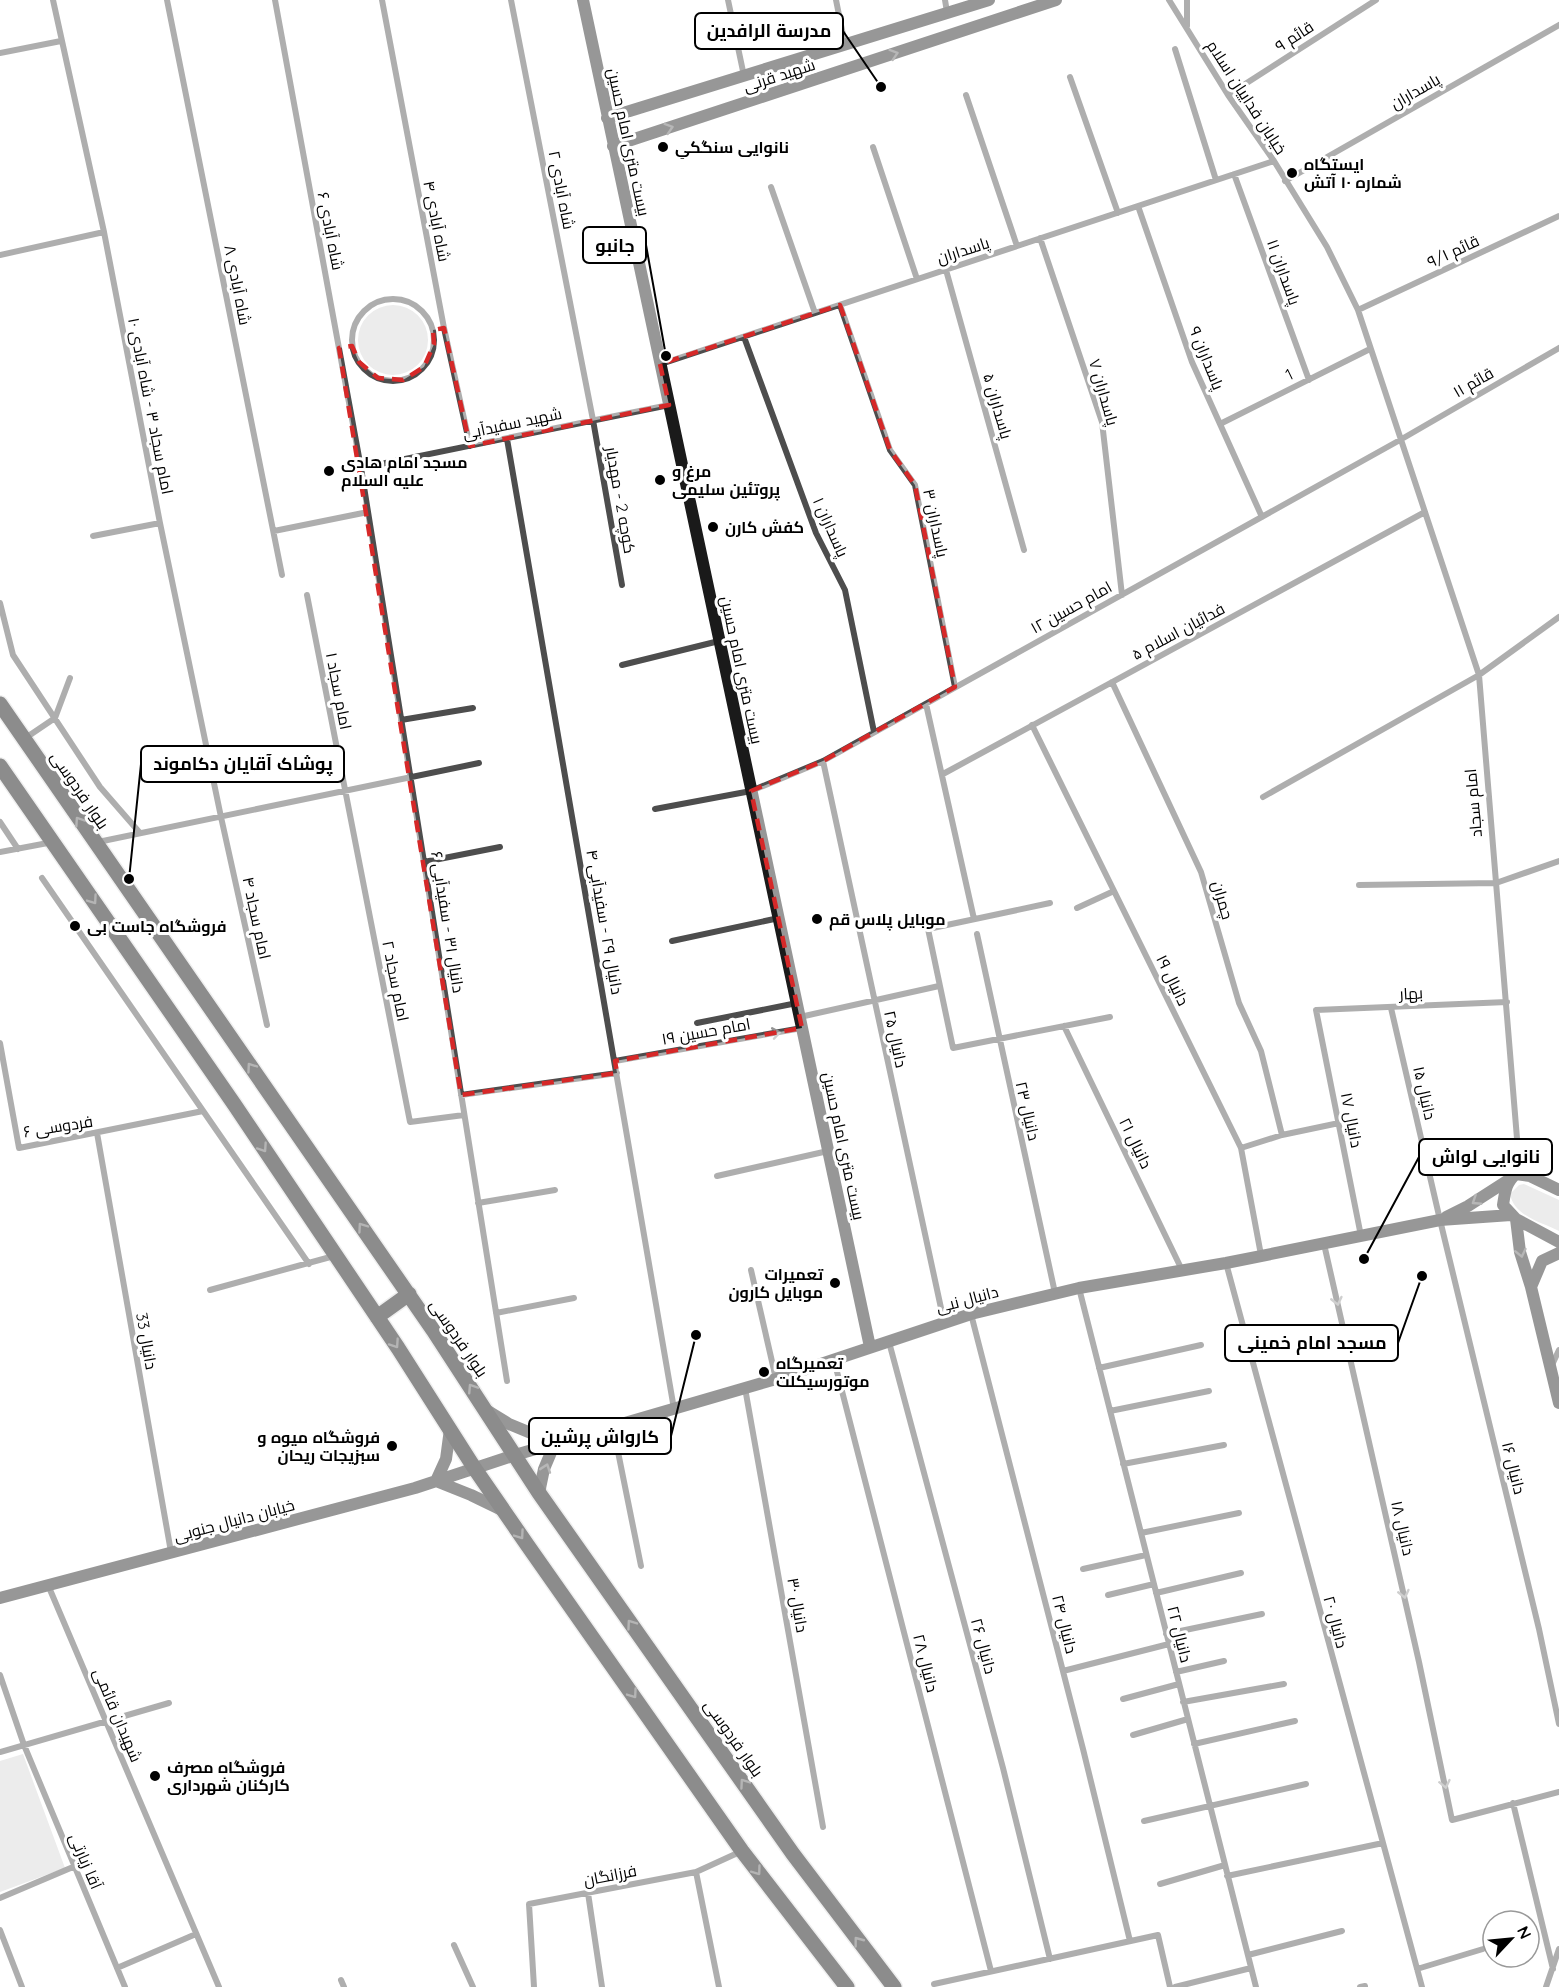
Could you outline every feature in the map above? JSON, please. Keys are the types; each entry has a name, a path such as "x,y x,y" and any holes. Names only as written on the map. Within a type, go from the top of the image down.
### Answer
{"main road":[{"name":"بیست متری امام حسین","path":"583,0 870,1347"},
{"name":"شهید قرنی","path":"607,118 989,0"},
{"name":"شهید قرنی","path":"613,146 1056,0"},
{"name":"بلوار فردوسی","path":"0,704 94,843 409,1294 539,1493 793,1854 894,1987"},
{"path":"0,766 377,1317 504,1511 742,1851 846,1987"},
{"path":"1559,1190 1530,1176 1515,1177 1506,1188 1503,1205 1514,1217 1559,1242"},
{"name":"دانیال نبی","path":"1440,1220 1515,1177"},
{"path":"1514,1217 1520,1252 1531,1287 1559,1403"},
{"name":"دانیال نبی","path":"475,1469 555,1443 776,1379 944,1322 1055,1293 1226,1263 1440,1220 1514,1217"},
{"path":"1531,1287 1542,1261 1559,1253"},
{"path":"377,1317 409,1294"},
{"path":"485,1408 509,1424 555,1443 544,1469 539,1493"},
{"path":"450,1429 446,1459 436,1481 504,1511"},
{"name":"خیابان دانیال جنوبی","path":"0,1598 171,1554 475,1469"}],"street":[{"name":"امام سجاد ۳ - شاه آبادی ۱۰","path":"53,0 104,232 220,817"},
{"name":"شاه آبادی ۸","path":"167,0 282,575"},
{"name":"شاه آبادی ۶","path":"274,0 361,468"},
{"name":"شاه آبادی ۴","path":"382,0 444,328 470,446"},
{"name":"شاه آبادی ۲","path":"511,0 593,420"},
{"path":"728,0 744,77"},
{"path":"836,0 845,45"},
{"path":"945,0 948,13"},
{"name":"خیابان فداییان اسلام","path":"1169,0 1327,247 1358,310 1400,440"},
{"path":"1187,0 1187,29"},
{"name":"قائم ۹","path":"1228,95 1376,0"},
{"name":"پاسداران","path":"1285,181 1559,25"},
{"path":"0,54 61,41"},
{"path":"1174,49 1216,180"},
{"path":"1070,77 1118,213"},
{"path":"966,95 1017,246"},
{"path":"873,147 917,279"},
{"name":"پاسداران","path":"660,364 1274,161"},
{"name":"پاسداران ۱۱","path":"1234,174 1309,380"},
{"path":"771,187 815,313"},
{"name":"پاسداران ۹","path":"1138,206 1192,362 1262,517"},
{"name":"قائم ۹/۱","path":"1358,310 1559,216"},
{"path":"0,255 104,232"},
{"name":"پاسداران ۷","path":"1040,238 1102,422 1122,595"},
{"name":"پاسداران ۵","path":"946,270 1024,550"},
{"path":"393,299 407,302 418,308 427,318 433,330 434,344 431,356 420,371 403,380 390,381 367,372 359,362 352,346 354,329 360,317 381,301 393,299"},
{"name":"پاسداران ۳","path":"840,305 890,450 915,485 955,687"},
{"path":"433,330 444,328"},
{"name":"پاسداران ۱","path":"744,337 816,533 845,590 874,732"},
{"path":"339,348 352,346"},
{"name":"قائم ۱۱","path":"1400,440 1559,348"},
{"name":"1","path":"1220,424 1370,350"},
{"name":"شهید سفیدآبی","path":"361,468 669,405"},
{"name":"کوچه 2 - مهدیار","path":"593,420 622,585"},
{"name":"دانیال ۲۹ - سفیدآبی ۴","path":"507,438 674,1410"},
{"name":"امام حسین ۱۲","path":"655,809 751,791 823,761 1400,440"},
{"name":"امام سجاد","path":"1400,440 1479,675 1507,1002 1515,1177"},
{"name":"دانیال ۳۱ - سفیدآبی ۶","path":"361,468 507,1381"},
{"path":"274,531 368,512"},
{"name":"فدائیان اسلام ۵","path":"943,774 1425,512"},
{"path":"93,536 160,523"},
{"name":"امام سجاد ۱","path":"307,595 345,792"},
{"path":"0,603 13,655 100,787 140,833"},
{"path":"1263,797 1479,675 1559,618"},
{"path":"622,665 719,641"},
{"path":"24,740 55,718 70,678"},
{"name":"چمران","path":"1112,682 1201,872 1239,1003 1261,1051 1282,1136"},
{"path":"926,704 974,919"},
{"path":"401,720 473,708"},
{"name":"دانیال ۱۹","path":"1032,726 1241,1148 1262,1256"},
{"name":"دانیال ۲۵","path":"823,761 873,1002 944,1322"},
{"path":"94,843 479,763"},
{"name":"امام سجاد ۲","path":"345,792 410,1122 464,1114"},
{"name":"امام سجاد ۴","path":"220,817 267,1025"},
{"path":"0,822 18,849"},
{"path":"0,852 53,842"},
{"path":"424,862 500,847"},
{"path":"1359,885 1496,883 1559,861"},
{"path":"42,878 309,1264"},
{"path":"1077,908 1114,891"},
{"path":"1050,903 928,929 953,1048 1110,1017"},
{"path":"672,941 778,918"},
{"name":"دانیال ۲۳","path":"977,934 1055,1293"},
{"name":"امام حسین ۱۹","path":"615,1061 801,1022 939,986"},
{"name":"بهار","path":"1316,1010 1507,1002"},
{"path":"697,1023 796,1003"},
{"name":"دانیال ۱۵","path":"1391,1008 1440,1220"},
{"name":"دانیال ۱۷","path":"1316,1010 1362,1236"},
{"name":"دانیال ۲۱","path":"1064,1026 1183,1271"},
{"name":"فردوسی ۶","path":"0,1043 19,1148 203,1111"},
{"path":"461,1095 617,1073"},
{"path":"1241,1148 1339,1123"},
{"name":"دانیال 33","path":"97,1133 171,1554"},
{"path":"717,1176 828,1151"},
{"path":"478,1203 555,1190"},
{"name":"دانیال ۱۶","path":"1440,1220 1539,1629 1559,1724"},
{"name":"دانیال ۱۸","path":"1324,1244 1417,1650 1452,1820 1513,1803"},
{"path":"210,1290 335,1255"},
{"name":"دانیال ۲۰","path":"1226,1263 1422,1987"},
{"path":"751,1270 776,1379"},
{"name":"دانیال ۲۲","path":"1079,1288 1256,1987"},
{"path":"496,1312 574,1298"},
{"name":"دانیال ۲۴","path":"971,1314 1130,1941"},
{"name":"دانیال ۲۶","path":"889,1341 1050,1959"},
{"path":"1099,1368 1201,1345"},
{"path":"1550,1369 1559,1350"},
{"name":"دانیال ۲۸","path":"834,1360 991,1971"},
{"name":"دانیال ۳۰","path":"745,1388 823,1827"},
{"path":"1110,1411 1209,1390"},
{"path":"613,1427 641,1566"},
{"path":"1124,1464 1224,1445"},
{"path":"1141,1533 1239,1513"},
{"path":"1083,1569 1146,1555"},
{"path":"1156,1593 1241,1573"},
{"path":"1108,1595 1154,1584"},
{"name":"شهیدان قائمی","path":"48,1586 219,1987"},
{"path":"1167,1635 1262,1614"},
{"path":"1063,1671 1169,1644"},
{"path":"1176,1672 1224,1661"},
{"name":"آقا زیارتی","path":"0,1675 24,1745 125,1987"},
{"path":"1123,1699 1179,1684"},
{"path":"1183,1702 1284,1684"},
{"path":"0,1752 169,1702"},
{"path":"1133,1735 1188,1719"},
{"path":"1194,1744 1295,1721"},
{"path":"1144,1821 1306,1784"},
{"path":"1553,1969 1513,1803 1559,1792"},
{"path":"1227,1876 1383,1843"},
{"name":"فرزانگان","path":"534,1987 529,1904 696,1872 742,1851"},
{"path":"1160,1884 1225,1865"},
{"path":"0,1898 73,1867"},
{"path":"696,1872 719,1987"},
{"path":"588,1893 602,1987"},
{"path":"0,1930 22,1987"},
{"path":"1248,1955 1342,1931"},
{"path":"117,1968 196,1934"},
{"path":"934,1984 1158,1935 1172,1987 1251,1968"},
{"path":"454,1946 473,1987"},
{"path":"1417,1969 1481,1949"},
{"path":"1546,1987 1559,1949"}],"highlighted area":[{"path":"840,305 890,450 915,485 955,687 823,761 751,791 802,1028 615,1061 617,1073 461,1095 339,348 352,346 359,362 378,378 403,380 424,367 434,344 433,330 444,328 470,446 669,405 660,364"}],"shaded area":[{"path":"393,305 406,308 418,315 425,327 428,340 425,353 418,365 406,372 393,375 380,372 368,365 361,353 358,340 361,327 368,315 380,308"},
{"path":"1524,1184 1559,1200 1559,1231 1529,1217 1517,1208 1510,1194 1519,1185"},
{"path":"23,1754 65,1868 0,1892 0,1761"}],"place":[{"name":"مدرسة الرافدین","path":"881,87"},
{"name":"نانوایی سنگکیِ","path":"663,147"},
{"name":"ایستگاه شماره ۱۰ آتش","path":"1292,173"},
{"name":"جانبو","path":"666,356"},
{"name":"مسجد امام هادی علیه السلام","path":"329,471"},
{"name":"مرغ و پروتئین سلیمی","path":"660,480"},
{"name":"کفش کارن","path":"713,527"},
{"name":"پوشاک آقایان دکاموند","path":"129,879"},
{"name":"موبایل پلاس قم","path":"817,919"},
{"name":"فروشگاه جاست بی","path":"75,926"},
{"name":"نانوایی لواش","path":"1364,1259"},
{"name":"مسجد امام خمینی","path":"1422,1276"},
{"name":"تعمیرات موبایل کارون","path":"835,1283"},
{"name":"کارواش پرشین","path":"696,1335"},
{"name":"تعمیرگاه موتورسیکلت","path":"764,1372"},
{"name":"فروشگاه میوه و سبزیجات ریحان","path":"392,1446"},
{"name":"فروشگاه مصرف کارکنان شهرداری","path":"155,1776"}]}
